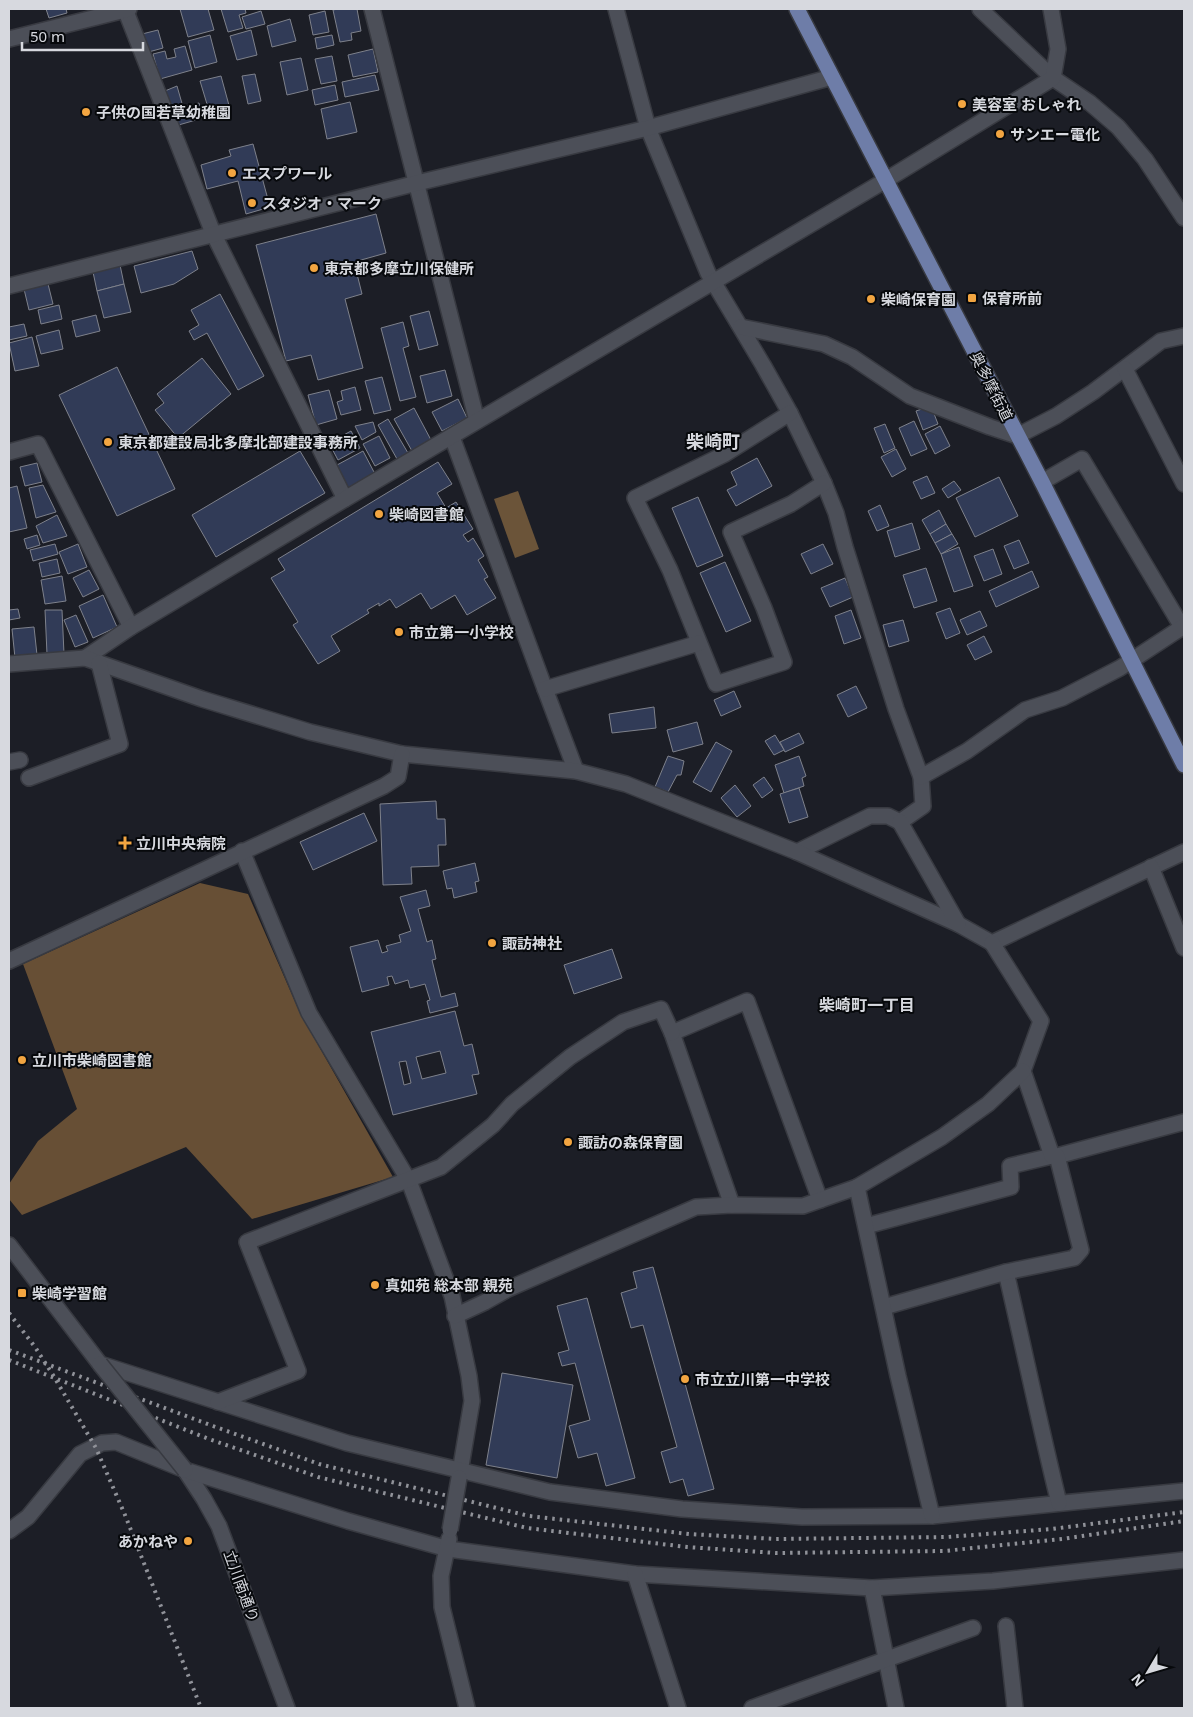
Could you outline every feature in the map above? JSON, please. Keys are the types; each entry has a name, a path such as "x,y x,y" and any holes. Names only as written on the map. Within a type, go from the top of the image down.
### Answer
{"main road":[{"name":"奥多摩街道","path":"796,9 1042,482 1184,765"}],"street":[{"path":"9,39 126,9 213,233 345,499"},
{"path":"372,9 477,422"},
{"path":"616,9 648,128 708,273 790,413 824,483 836,513 844,547 896,709 921,777 923,806 900,822"},
{"path":"980,9 1053,78 1090,103 1118,127 1144,159 1184,218"},
{"path":"92,660 131,627 886,180 1053,78 1058,49 1051,9"},
{"path":"9,286 417,182 648,128 832,77"},
{"path":"741,328 801,338 824,344 852,357 910,396 1017,436 1056,416 1125,369 1161,341 1184,336"},
{"path":"1125,369 1184,484"},
{"path":"790,413 725,454 635,498 670,570 716,684 784,662 764,608 731,532 791,504 824,483"},
{"path":"452,436 576,771"},
{"path":"9,452 38,444 131,627"},
{"path":"921,777 967,751 1026,710 1062,698 1120,668 1183,626 1082,459 1042,482"},
{"path":"545,689 699,643"},
{"path":"29,778 120,744 92,660"},
{"path":"9,664 92,660 202,699 310,732 402,754 576,771 626,784 796,852 958,924 992,943 1041,1021 1024,1071 988,1104 942,1137 857,1187 803,1206 732,1205 696,1207 508,1289 455,1316"},
{"path":"9,961 384,786 398,777 402,754"},
{"path":"796,852 870,816 888,816 900,822 958,924"},
{"path":"242,851 309,1013 409,1181 452,1296 469,1376 472,1402 448,1549 441,1576 442,1607 467,1708"},
{"path":"992,943 1184,852"},
{"path":"1151,867 1184,948"},
{"path":"672,1033 747,1001 820,1200"},
{"path":"218,1402 298,1371 248,1242 441,1167 493,1125 512,1104 563,1063 623,1022 661,1009 672,1033 732,1205"},
{"path":"884,1307 1006,1272 1074,1258 1082,1250 1055,1156 1024,1071"},
{"path":"866,1226 1011,1187 1010,1166 1184,1122"},
{"path":"857,1187 898,1376 932,1516"},
{"path":"9,1244 100,1364 347,1443 459,1474 550,1492 682,1509 802,1517 932,1516 1184,1491"},
{"path":"1006,1272 1024,1345 1037,1416 1059,1502"},
{"name":"立川南通り","path":"100,1364 185,1470 219,1526 287,1708"},
{"path":"9,1531 28,1517 80,1454 102,1443 116,1442 185,1470 448,1549 534,1562 636,1574 872,1588 993,1581 1184,1560"},
{"path":"636,1574 678,1708"},
{"path":"872,1588 896,1708"},
{"path":"1006,1626 1015,1708"},
{"path":"752,1708 973,1628"}],"shaded area":[{"path":"518,491 539,549 515,558 494,499"},
{"path":"200,883 248,894 300,1013 393,1177 252,1219 186,1147 22,1215 9,1199 9,1184 38,1141 77,1109 23,964"}],"building":[{"path":"46,9 66,9 67,13 49,18"},
{"path":"180,9 208,9 214,30 188,37"},
{"path":"221,9 245,9 246,13 239,15 243,28 228,32"},
{"path":"357,9 361,31 351,33 352,40 340,42 333,10"},
{"path":"261,11 265,24 246,29 242,17"},
{"path":"325,11 329,32 313,35 309,15"},
{"path":"290,19 296,41 272,47 267,26"},
{"path":"158,30 163,48 145,53 138,35"},
{"path":"251,30 257,55 237,60 230,36"},
{"path":"210,35 217,62 195,68 188,41"},
{"path":"332,35 334,45 317,49 315,38"},
{"path":"185,46 192,70 160,79 153,54 165,51 167,59 176,57 174,49"},
{"path":"373,49 378,72 353,77 348,55"},
{"path":"332,56 337,81 321,84 315,59"},
{"path":"301,58 308,90 287,95 280,62"},
{"path":"255,74 261,101 248,104 242,76"},
{"path":"375,75 379,90 345,97 342,82"},
{"path":"221,76 230,109 210,114 200,81"},
{"path":"335,85 338,100 315,105 312,90"},
{"path":"177,86 183,107 199,103 203,118 175,126 160,93"},
{"path":"350,102 357,132 327,139 321,109"},
{"name":"エスプワール","path":"253,144 270,207 246,214 238,181 207,189 201,165 231,156 229,150"},
{"path":"376,214 386,253 354,262 362,294 345,299 363,368 318,380 311,355 286,361 256,245"},
{"path":"192,251 198,269 174,284 141,293 134,266"},
{"path":"120,265 124,284 97,291 93,272"},
{"path":"48,284 53,304 29,310 24,289"},
{"path":"124,284 131,312 104,318 97,291"},
{"path":"220,294 264,376 238,390 207,333 194,340 189,331 199,325 191,310"},
{"path":"59,305 62,319 41,324 38,310"},
{"path":"429,311 438,345 419,350 410,316"},
{"path":"96,315 100,331 76,337 72,321"},
{"path":"403,322 409,346 403,348 416,397 400,401 381,328"},
{"path":"24,324 27,336 9,340 9,327"},
{"path":"59,330 63,349 41,354 36,336"},
{"path":"32,337 39,366 15,371 9,343"},
{"path":"202,358 231,394 178,438 155,410 164,403 157,394"},
{"path":"117,367 175,489 117,516 59,395"},
{"path":"445,370 452,396 427,403 420,376"},
{"path":"382,377 391,410 374,414 365,381"},
{"path":"355,387 361,410 341,415 337,402 343,400 341,391"},
{"path":"329,390 337,419 316,425 308,395"},
{"path":"458,399 467,418 442,431 432,412"},
{"path":"931,406 938,424 923,430 916,411"},
{"path":"414,408 431,440 412,451 394,419"},
{"path":"388,419 408,453 397,459 378,425"},
{"path":"914,421 927,449 911,456 899,428"},
{"path":"373,422 376,432 362,440 355,426"},
{"path":"885,424 895,448 884,453 874,428"},
{"path":"940,426 950,446 935,454 925,434"},
{"path":"351,431 360,448 338,460 329,443"},
{"path":"379,436 390,458 375,466 363,444"},
{"path":"896,449 906,469 892,477 881,457"},
{"path":"300,451 325,493 216,557 192,515"},
{"path":"363,451 375,474 348,488 337,465"},
{"path":"757,458 772,486 736,506 727,490 737,485 731,472"},
{"path":"438,462 452,484 437,493 446,508 456,502 473,529 463,535 468,542 473,538 484,556 478,560 488,577 484,579 496,598 467,615 455,595 431,609 421,593 396,608 390,599 379,606 379,603 367,610 369,613 331,636 340,651 318,664 293,625 298,622 271,578 285,570 278,559"},
{"path":"37,463 42,482 25,486 20,467"},
{"path":"927,476 935,493 921,499 913,482"},
{"path":"999,477 1018,516 975,537 956,498"},
{"path":"954,481 961,490 948,498 942,489"},
{"path":"43,485 56,512 36,518 29,488"},
{"path":"17,486 27,528 9,532 9,488"},
{"path":"698,497 723,556 697,567 672,508"},
{"path":"880,505 889,526 877,531 868,511"},
{"path":"939,510 946,524 930,534 922,520"},
{"path":"57,515 67,536 43,543 36,526"},
{"path":"912,523 920,549 895,557 887,531"},
{"path":"946,524 952,534 935,543 930,534"},
{"path":"952,534 958,544 941,554 935,543"},
{"path":"37,535 40,545 27,549 24,539"},
{"path":"1019,540 1029,563 1014,569 1004,546"},
{"path":"55,544 58,554 33,561 30,550"},
{"path":"78,544 87,567 68,574 59,552"},
{"path":"823,544 833,564 811,574 801,554"},
{"path":"959,547 973,586 954,592 941,554"},
{"path":"993,549 1002,574 984,581 974,556"},
{"path":"57,559 60,573 42,577 39,563"},
{"path":"725,562 751,621 726,632 700,573"},
{"path":"926,568 937,601 914,608 903,575"},
{"path":"89,570 99,589 83,597 73,578"},
{"path":"1032,571 1039,587 996,607 989,591"},
{"path":"62,576 66,601 45,604 41,580"},
{"path":"845,578 853,597 830,607 821,588"},
{"path":"103,595 117,627 93,638 79,606"},
{"path":"950,608 960,633 946,639 936,613"},
{"path":"18,609 20,618 9,620 9,610"},
{"path":"45,610 62,610 64,654 47,654"},
{"path":"851,610 861,638 844,644 835,616"},
{"path":"980,611 987,626 967,635 960,620"},
{"path":"76,615 88,642 75,647 64,620"},
{"path":"903,620 909,641 889,647 883,625"},
{"path":"34,627 37,655 15,658 12,629"},
{"path":"984,636 992,652 975,660 967,645"},
{"path":"856,686 867,708 848,717 837,695"},
{"path":"734,691 741,707 721,716 714,700"},
{"path":"654,707 656,728 612,733 609,714"},
{"path":"697,722 703,744 673,752 667,730"},
{"path":"799,733 804,743 785,752 780,742"},
{"path":"775,735 784,750 774,755 765,741"},
{"path":"716,742 732,751 711,792 693,782"},
{"path":"668,756 684,761 681,775 677,775 668,792 655,787"},
{"path":"799,756 806,776 802,778 804,786 784,793 775,765"},
{"path":"764,777 773,790 762,798 753,785"},
{"path":"735,785 751,806 737,817 721,798"},
{"path":"799,788 808,817 789,823 780,794"},
{"path":"436,801 437,819 445,819 446,845 438,845 439,866 411,867 412,884 383,885 380,804"},
{"path":"364,813 377,841 313,870 300,842"},
{"path":"475,863 479,881 475,882 477,892 454,898 452,888 447,889 443,871"},
{"path":"426,890 430,906 418,909 427,942 432,940 436,959 432,960 441,997 455,993 458,1006 430,1013 427,1001 430,1000 425,984 410,988 408,980 395,984 392,976 387,977 389,985 362,992 350,947 378,940 382,953 388,951 386,946 401,942 399,935 411,931 400,897"},
{"path":"612,949 622,978 574,994 564,965"},
{"path":"455,1011 464,1046 472,1044 479,1074 472,1075 477,1094 393,1115 371,1032","holes":["440,1051 446,1073 422,1079 416,1057","406,1061 411,1083 404,1085 399,1062"]},
{"path":"653,1267 714,1489 688,1496 683,1479 670,1483 661,1452 677,1447 643,1325 631,1328 621,1293 637,1288 633,1272"},
{"path":"587,1298 635,1478 606,1486 597,1453 578,1458 569,1426 590,1420 575,1363 562,1366 558,1353 569,1350 557,1306"},
{"path":"502,1373 573,1385 557,1478 486,1465"}],"railway":[{"path":"9,1313 35,1347 96,1448 125,1515 201,1708"},
{"path":"9,1350 319,1464 529,1516 689,1534 776,1539 947,1537 1052,1529 1184,1512"},
{"path":"9,1360 209,1439 318,1477 527,1528 687,1547 776,1553 944,1551 1062,1539 1184,1521"}],"place":[{"name":"美容室 おしゃれ","path":"962,104"},
{"name":"子供の国若草幼稚園","path":"86,112"},
{"name":"サンエー電化","path":"1000,134"},
{"name":"エスプワール","path":"232,173"},
{"name":"スタジオ・マーク","path":"252,203"},
{"name":"東京都多摩立川保健所","path":"314,268"},
{"name":"保育所前","path":"972,298"},
{"name":"柴崎保育園","path":"871,299"},
{"name":"東京都建設局北多摩北部建設事務所","path":"108,442"},
{"name":"柴崎図書館","path":"379,514"},
{"name":"市立第一小学校","path":"399,632"},
{"name":"立川中央病院","path":"125,843"},
{"name":"諏訪神社","path":"492,943"},
{"name":"立川市柴崎図書館","path":"22,1060"},
{"name":"諏訪の森保育園","path":"568,1142"},
{"name":"真如苑 総本部 親苑","path":"375,1285"},
{"name":"柴崎学習館","path":"22,1293"},
{"name":"市立立川第一中学校","path":"685,1379"},
{"name":"あかねや","path":"188,1541"}],"district":[{"name":"柴崎町","path":"713,441"},
{"name":"柴崎町一丁目","path":"867,1005"}]}
